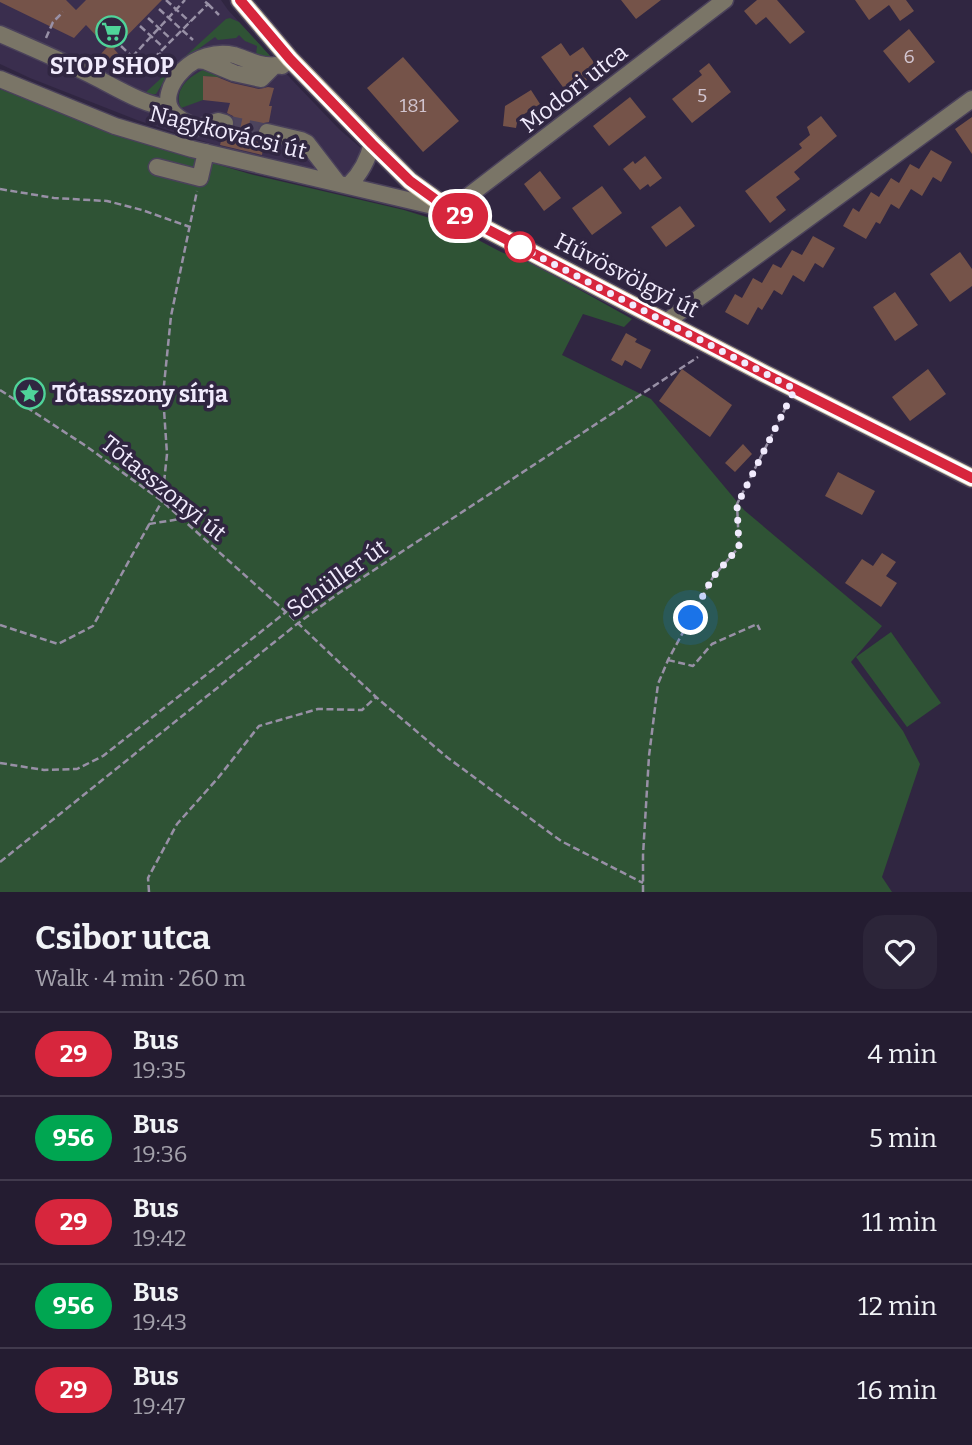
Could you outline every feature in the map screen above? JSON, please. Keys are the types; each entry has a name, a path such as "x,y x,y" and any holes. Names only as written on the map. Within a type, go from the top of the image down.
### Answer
{"main road":[{"name":"Hűvösvölgyi út","path":"240,0 282,62 410,181 450,210 713,348 971,477"}],"street":[{"name":"Modori utca","path":"450,210 724,0"},
{"path":"0,34 157,106 168,107"},
{"path":"225,122 218,121 197,128 172,113 168,107 169,91 186,67 197,60 217,54 230,54 264,65 282,62"},
{"name":"Nagykovácsi út","path":"0,79 115,125 199,150 450,210"},
{"path":"666,322 972,99"},
{"path":"156,167 200,178 197,128"},
{"path":"267,132 301,139 307,143 343,184 356,178 365,164 372,144"}],"path":[{"path":"166,0 190,22"},
{"path":"132,57 185,0"},
{"path":"203,0 219,15"},
{"path":"117,87 131,68 138,74 208,4"},
{"path":"159,9 193,40"},
{"path":"40,52 53,22 63,12"},
{"path":"148,18 172,40"},
{"path":"140,26 164,48"},
{"path":"121,46 144,68"},
{"path":"159,53 170,64"},
{"path":"0,625 58,644 93,626 162,501 167,454 163,395 171,316 200,178"},
{"path":"0,189 54,198 107,201 190,227"},
{"name":"Schüller út","path":"0,862 339,593 713,348"},
{"path":"643,892 649,756 658,684 713,577 739,547 737,505 795,389"},
{"name":"Tótasszonyi út","path":"0,390 86,446 162,501 376,697 448,758 561,841 643,883"},
{"path":"149,524 181,519"},
{"path":"0,763 44,770 77,769 103,756 286,612"},
{"path":"668,660 693,666 712,644 757,624 760,630"},
{"path":"149,892 148,878 177,824 259,726 318,709 362,710 376,697"}],"shaded area":[{"path":"0,0 221,0 293,81 362,149 346,176 260,157 185,136 30,78 0,64"}],"green space":[{"path":"226,19 239,22 272,58 260,58 256,55 257,46 239,35 236,38 218,40 215,37 186,58 166,78 156,94 145,93"},
{"path":"205,69 221,74 222,78 203,76 203,100 181,108 179,95 184,84"},
{"path":"0,89 123,137 250,174 404,210 446,223 501,252 535,265 632,319 624,327 583,314 562,355 651,399 744,510 882,626 851,662 903,731 920,764 882,877 892,892 0,892"},
{"path":"891,632 941,703 907,727 856,657"}],"building":[{"name":"STOP SHOP","path":"0,0 66,0 76,10 86,0 162,0 114,49 123,59 114,68 101,54 107,47 86,25 74,38"},
{"path":"621,0 661,0 636,19"},
{"path":"757,0 777,0 805,32 790,44 766,17 756,25 744,11"},
{"path":"855,0 906,0 914,11 900,21 889,5 869,20"},
{"path":"909,29 935,62 909,83 883,51"},
{"path":"561,43 570,56 583,47 595,64 582,73 587,80 568,94 541,57"},
{"path":"403,57 459,121 423,152 367,88"},
{"path":"709,63 731,92 692,123 672,99 702,75 699,71"},
{"path":"203,76 217,77 259,89 274,88 269,106 272,106 269,122 260,124 257,130 259,139 264,142 262,155 220,145 223,133 232,131 235,121 233,116 227,113 230,103 203,100"},
{"path":"531,90 540,104 518,118 516,128 503,126 505,106"},
{"path":"630,97 646,117 609,146 593,126"},
{"path":"821,116 837,136 794,172 800,179 776,197 786,210 770,223 745,191 802,148 799,144 810,135 807,127"},
{"path":"972,117 972,154 955,129"},
{"path":"931,150 952,162 941,182 933,177 922,196 911,189 899,209 891,204 880,224 876,222 866,239 843,226 853,208 859,212 871,192 879,197 891,178 899,183 910,164 919,169"},
{"path":"645,156 662,178 650,187 648,184 640,190 623,169"},
{"path":"540,171 561,198 544,211 524,184"},
{"path":"602,186 622,213 592,235 572,208"},
{"path":"680,206 695,226 666,247 651,227"},
{"path":"813,236 835,248 823,268 815,263 804,282 793,275 782,295 774,290 762,310 758,307 748,325 725,312 735,294 742,298 753,278 762,283 773,264 781,268 792,250 802,255"},
{"path":"960,252 972,269 972,286 950,302 930,274"},
{"path":"895,292 918,325 895,341 873,307"},
{"path":"626,333 637,339 635,342 651,350 641,369 625,360 622,366 611,360"},
{"path":"682,369 732,405 710,437 659,401"},
{"path":"928,369 946,394 910,421 892,397"},
{"path":"743,444 752,454 735,472 725,463"},
{"path":"838,472 875,491 862,515 825,496"},
{"path":"882,553 896,562 886,576 897,583 881,607 845,583 862,559 873,566"}],"tunnel":[{"path":"225,123 267,132"}],"bus line":[{"name":"29","path":"240,0 290,59 372,144 410,181 450,210 713,348 972,478"}],"place":[{"name":"STOP SHOP","path":"112,32"},
{"name":"Tótasszony sírja","path":"29,394"}],"route":[{"path":"520,247 515,244 795,389 737,505 739,547 713,577 691,618"}]}
